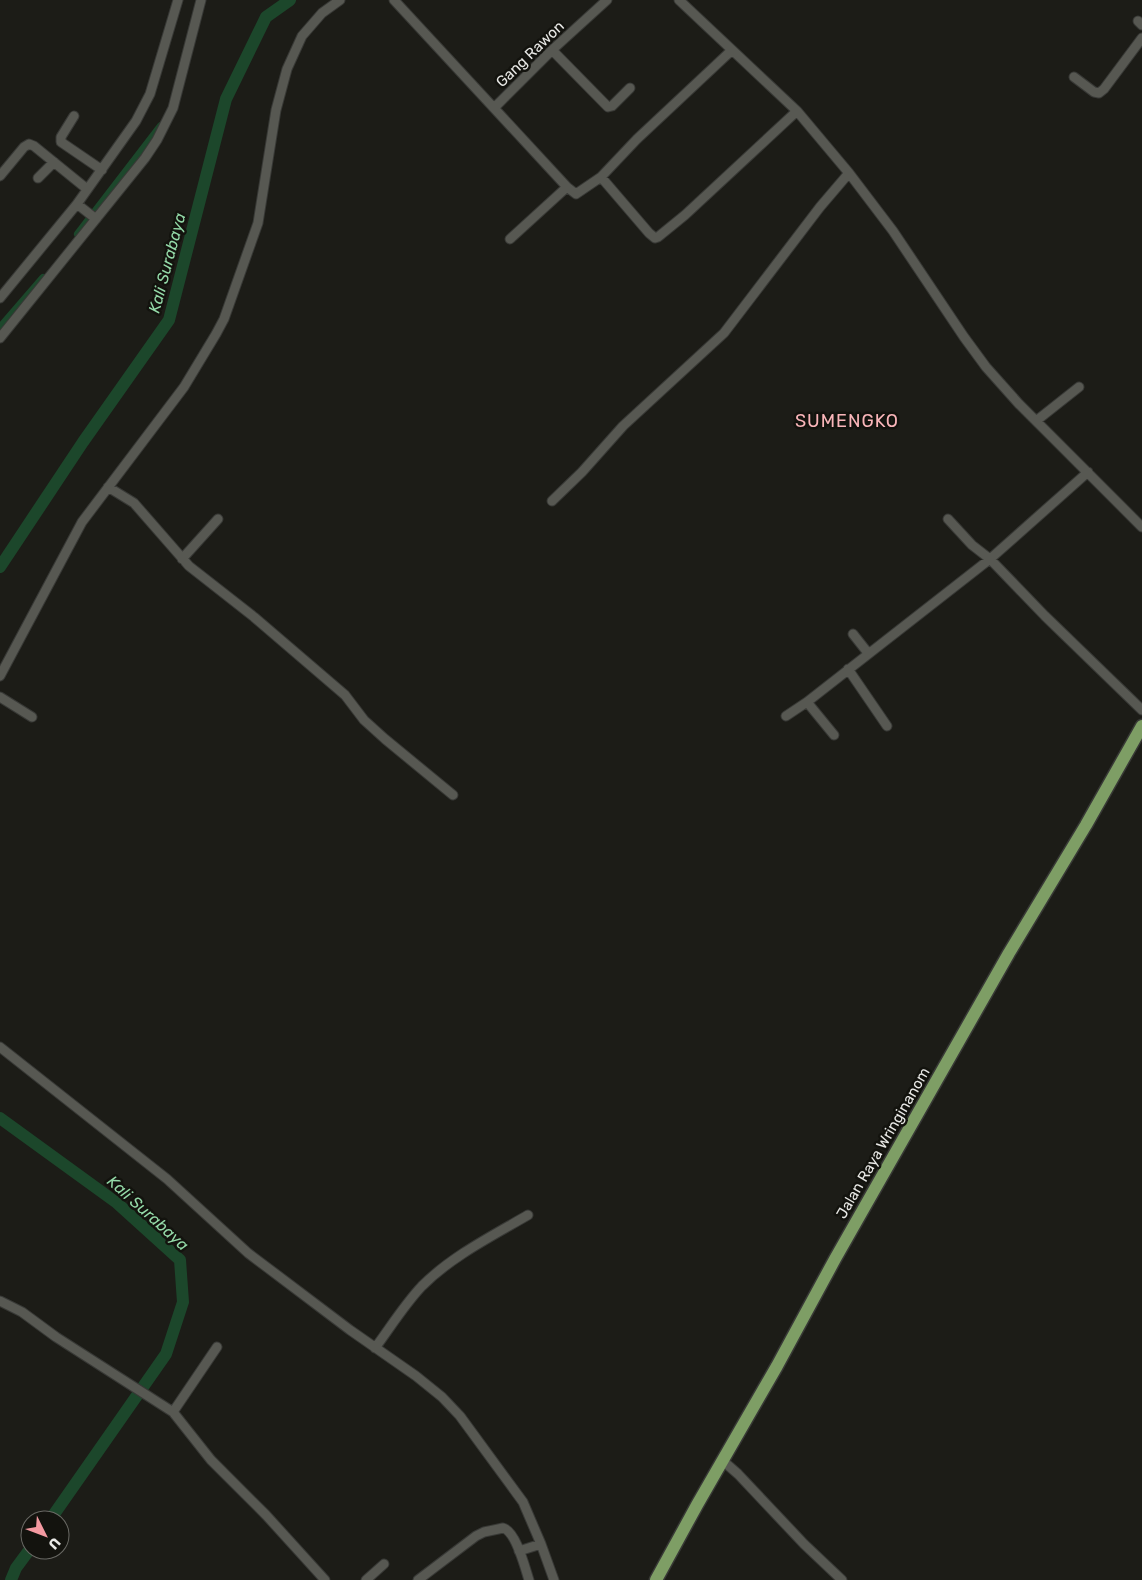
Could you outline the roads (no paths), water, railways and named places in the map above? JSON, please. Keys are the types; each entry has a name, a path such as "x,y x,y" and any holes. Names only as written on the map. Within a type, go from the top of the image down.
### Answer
{"main road":[{"name":"Jalan Raya Wringinanom","path":"656,1580 730,1467 777,1366 832,1266 1009,953 1142,726"}],"street":[{"path":"0,298 79,206 99,168 136,121 148,100 178,0"},
{"path":"0,338 145,158 170,116 200,0"},
{"path":"0,676 76,532 184,387 205,355 224,319 258,223 276,110 287,69 302,36 322,13 340,0"},
{"path":"394,0 567,187 576,194 601,177 637,139 732,50"},
{"name":"Gang Rawon","path":"494,108 552,50 607,0"},
{"path":"679,0 797,111 849,173 998,381 1142,527"},
{"path":"1074,77 1094,92 1099,93 1142,38"},
{"path":"552,50 608,107 612,106 630,88"},
{"path":"601,177 649,233 655,238 658,237 685,215 797,111"},
{"path":"74,116 61,137 61,142 99,168"},
{"path":"0,176 28,144 34,146 87,189"},
{"path":"38,178 54,162"},
{"path":"552,501 582,472 623,426 724,333 820,207 849,173"},
{"path":"510,239 567,187"},
{"path":"79,206 95,219"},
{"path":"1036,421 1079,387"},
{"path":"786,716 807,702 990,558 1088,472"},
{"path":"108,487 134,502 189,566 340,690 364,720 454,795"},
{"path":"182,559 218,519"},
{"path":"948,519 967,540 990,558 1045,616 1142,710"},
{"path":"853,634 868,653"},
{"path":"848,669 887,726"},
{"path":"0,697 32,717"},
{"path":"807,702 834,735"},
{"path":"0,1047 168,1179 248,1252 436,1392 460,1416 518,1495 529,1514 554,1580"},
{"path":"375,1348 422,1287 439,1271 472,1248 528,1215"},
{"path":"0,1301 22,1312 56,1337 173,1412 211,1460 325,1580"},
{"path":"173,1412 217,1347"},
{"path":"730,1467 804,1544 842,1580"},
{"path":"418,1580 476,1536 484,1532 506,1528 520,1551 529,1580"},
{"path":"520,1551 541,1544"},
{"path":"366,1580 384,1564"}],"waterway":[{"name":"Kali Surabaya","path":"0,567 83,442 169,320 226,99 266,17 290,0"},
{"path":"78,234 161,126"},
{"path":"0,328 43,278"},
{"name":"Kali Surabaya","path":"0,1118 117,1203 180,1260 183,1302 166,1354 57,1510"},
{"name":"Kali Surabaya","path":"11,1580 22,1560"}],"district":[{"name":"SUMENGKO","path":"847,421"}]}
